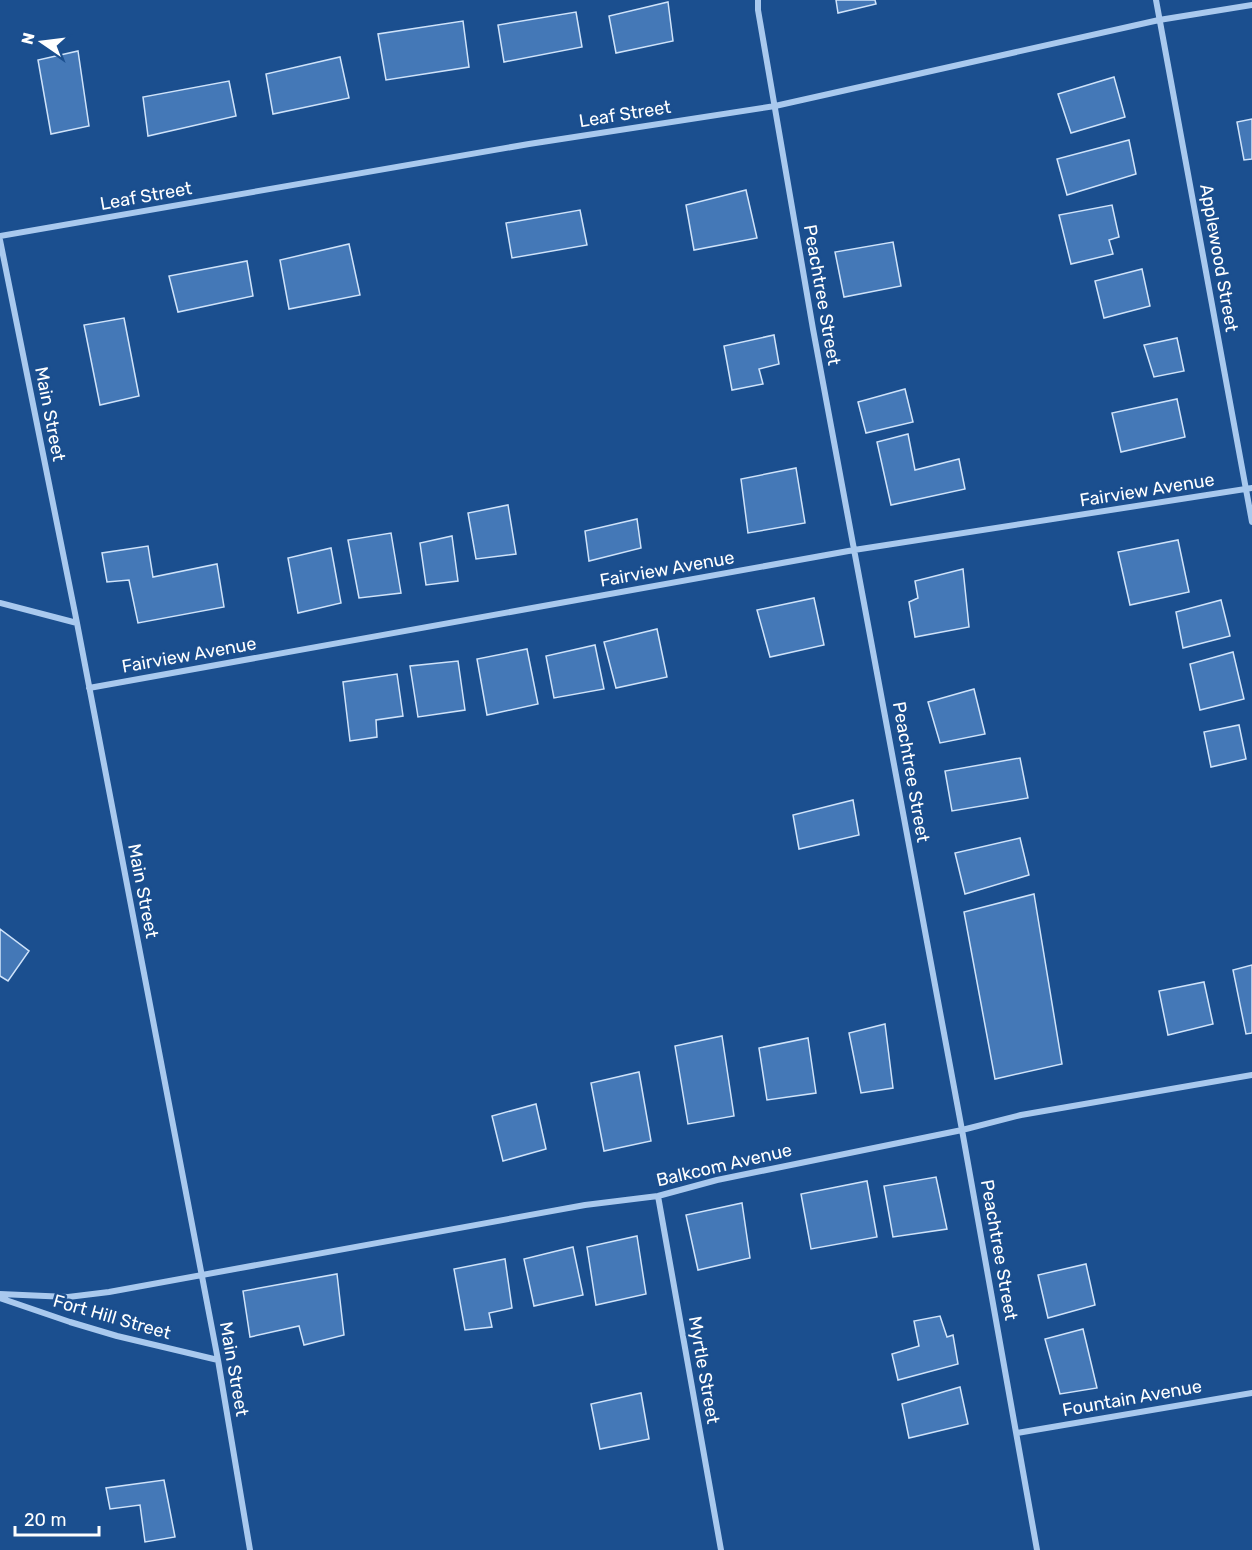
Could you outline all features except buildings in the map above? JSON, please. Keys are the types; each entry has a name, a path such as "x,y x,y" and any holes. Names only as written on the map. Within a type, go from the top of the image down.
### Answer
{"street":[{"name":"Peachtree Street","path":"758,0 813,329 962,1130 1036,1550"},
{"name":"Applewood Street","path":"1156,0 1249,489 1252,522"},
{"name":"Leaf Street","path":"0,238 517,146 775,106 1159,20 1252,5"},
{"name":"Main Street","path":"0,238 77,623 218,1360 250,1550"},
{"name":"Fairview Avenue","path":"89,688 854,550 1249,489"},
{"path":"0,603 77,623"},
{"name":"Balkcom Avenue","path":"201,1275 585,1205 658,1196 717,1180 962,1130 1021,1115 1252,1075"},
{"name":"Myrtle Street","path":"658,1196 721,1550"},
{"name":"Fort Hill Street","path":"0,1296 68,1297 201,1275"},
{"name":"Fort Hill Street","path":"0,1296 89,1328 218,1360"},
{"name":"Fountain Avenue","path":"1017,1433 1252,1393"}]}
